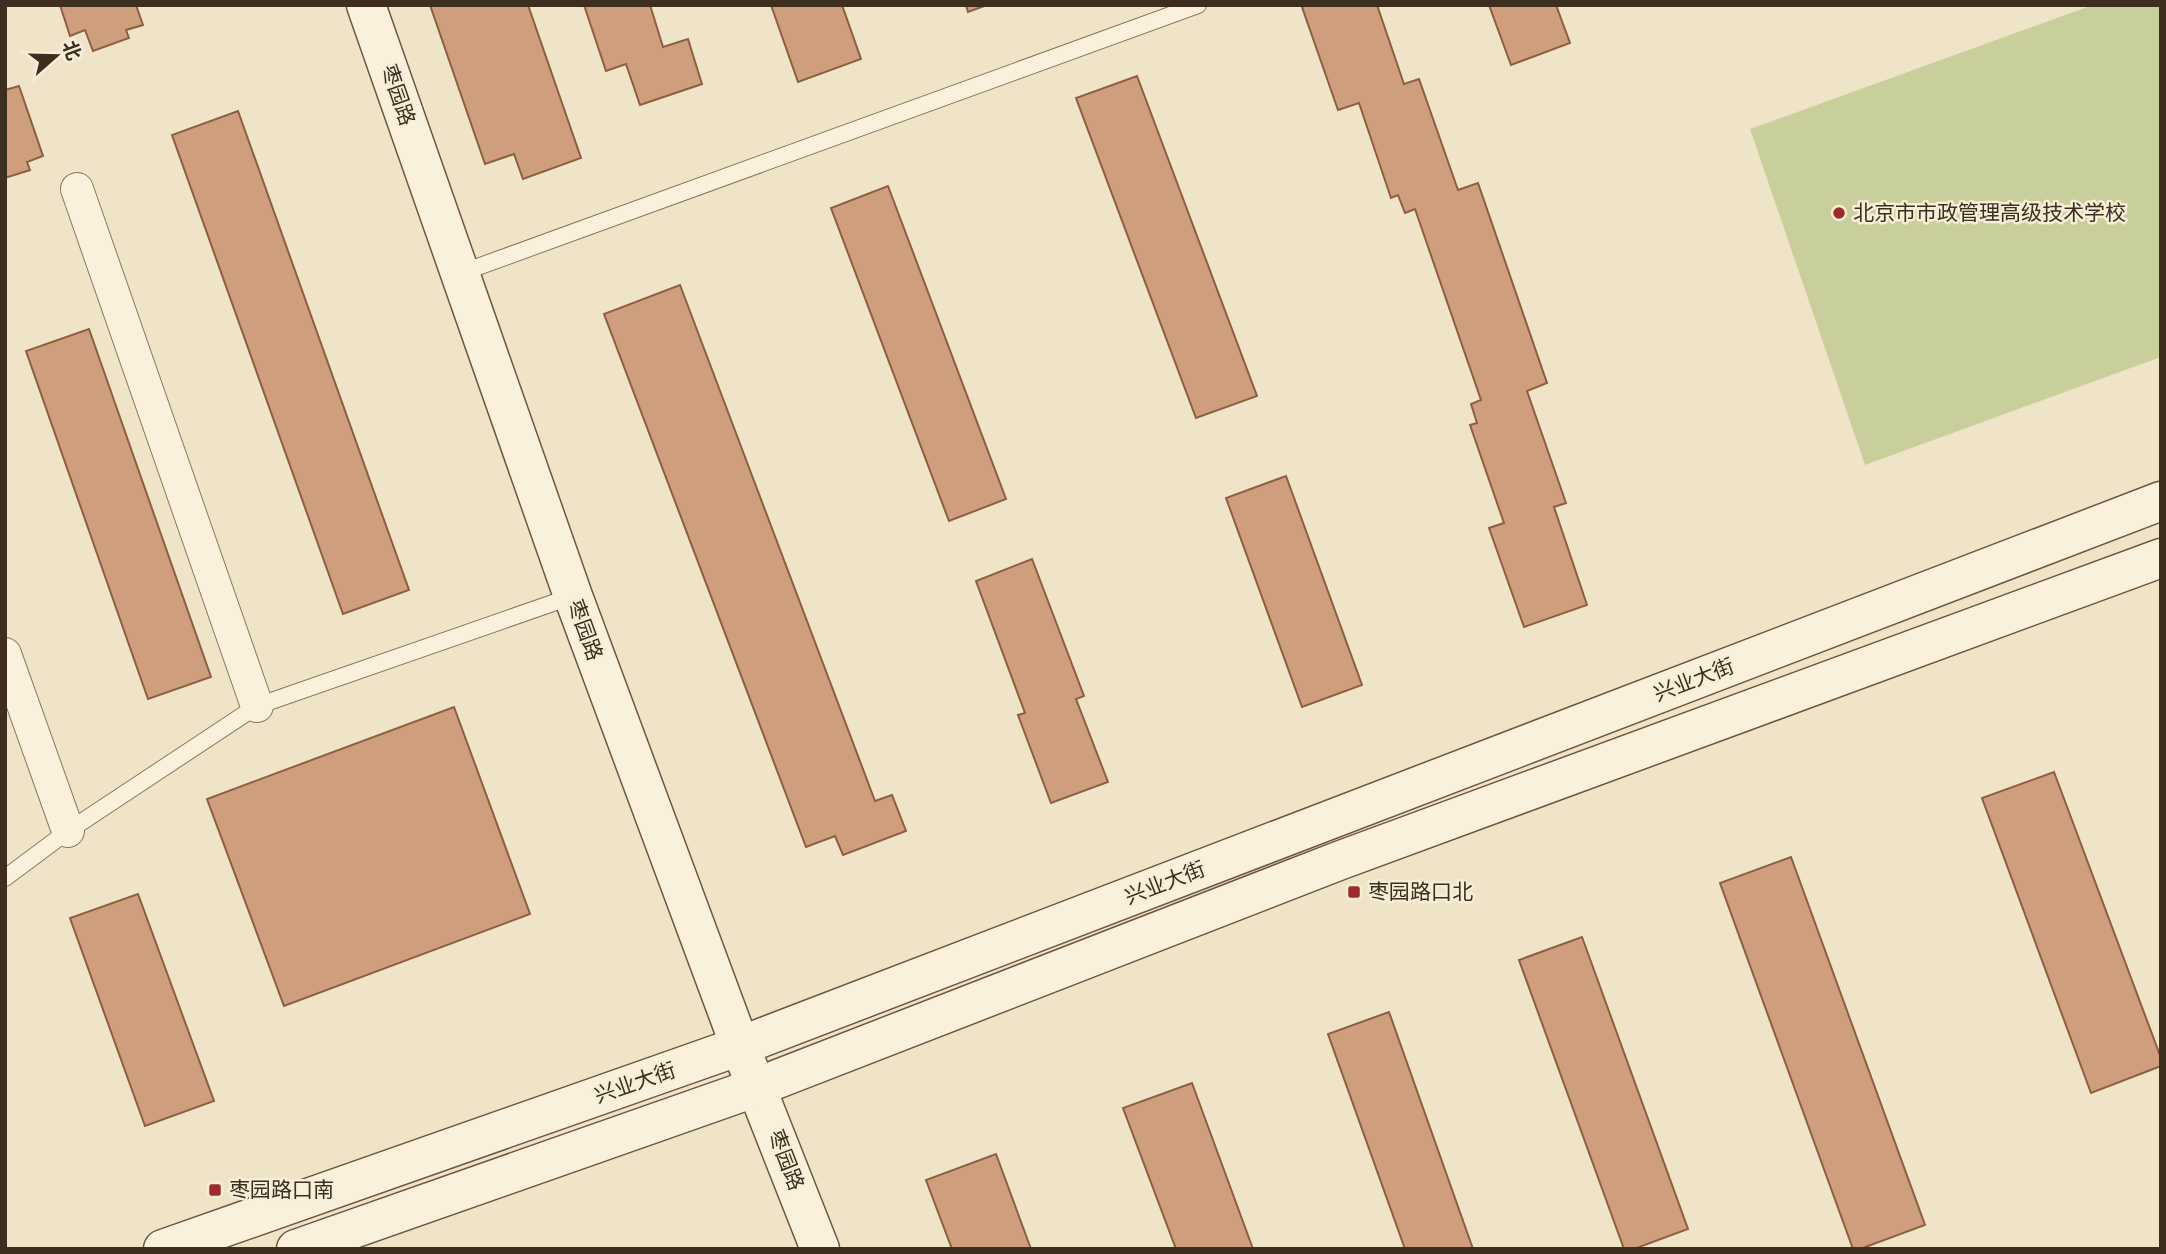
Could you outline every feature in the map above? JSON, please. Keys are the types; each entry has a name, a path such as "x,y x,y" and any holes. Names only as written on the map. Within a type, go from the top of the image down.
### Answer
{"main road":[{"name":"枣园路","path":"366,5 573,596 740,1046 820,1249"},
{"name":"兴业大街","path":"163,1249 740,1046 2161,501"},
{"name":"兴业大街","path":"296,1249 757,1087 1354,855 2161,558"}],"street":[{"path":"78,189 257,706"},
{"path":"5,654 68,831"}],"lane":[{"path":"461,273 1198,5"},
{"path":"5,878 68,831 257,706 573,596"}],"green space":[{"path":"2093,5 2161,5 2161,357 1865,465 1750,129"}],"building":[{"path":"60,5 136,5 143,25 126,30 129,38 93,51 85,30 70,36"},
{"path":"430,5 528,5 581,158 523,179 514,154 485,164"},
{"path":"584,5 650,5 663,47 688,39 702,84 640,105 626,64 606,71"},
{"path":"771,5 842,5 861,59 798,82"},
{"path":"966,5 987,5 968,12"},
{"path":"1377,5 1404,84 1419,79 1458,190 1478,183 1547,383 1527,391 1566,503 1554,507 1587,605 1524,627 1489,528 1504,523 1470,425 1477,423 1471,404 1481,400 1415,209 1405,213 1398,195 1391,198 1359,103 1338,110 1302,7"},
{"path":"1489,5 1556,5 1570,43 1511,65"},
{"path":"1137,76 1257,396 1196,418 1076,98"},
{"path":"19,86 43,156 27,162 30,170 5,178 5,90"},
{"path":"238,111 409,590 343,614 172,135"},
{"path":"888,186 1006,499 949,521 831,208"},
{"path":"680,285 875,801 892,795 906,831 843,855 835,836 806,847 604,314"},
{"path":"89,329 211,677 148,699 26,351"},
{"path":"1286,476 1362,685 1302,707 1226,498"},
{"path":"1032,559 1084,696 1076,699 1108,782 1051,803 1018,715 1025,713 976,581"},
{"path":"454,707 530,914 284,1006 207,799"},
{"path":"2054,772 2161,1058 2161,1066 2091,1093 1982,798"},
{"path":"1791,857 1925,1225 1860,1249 1853,1249 1720,883"},
{"path":"138,894 214,1101 145,1126 70,918"},
{"path":"1582,937 1688,1229 1634,1249 1624,1249 1519,960"},
{"path":"1389,1012 1473,1249 1405,1249 1328,1034"},
{"path":"1192,1083 1253,1249 1176,1249 1123,1108"},
{"path":"996,1154 1031,1249 952,1249 926,1180"}],"place":[{"name":"北京市市政管理高级技术学校","path":"1839,213"},
{"name":"枣园路口北","path":"1354,892"},
{"name":"枣园路口南","path":"215,1190"}]}
